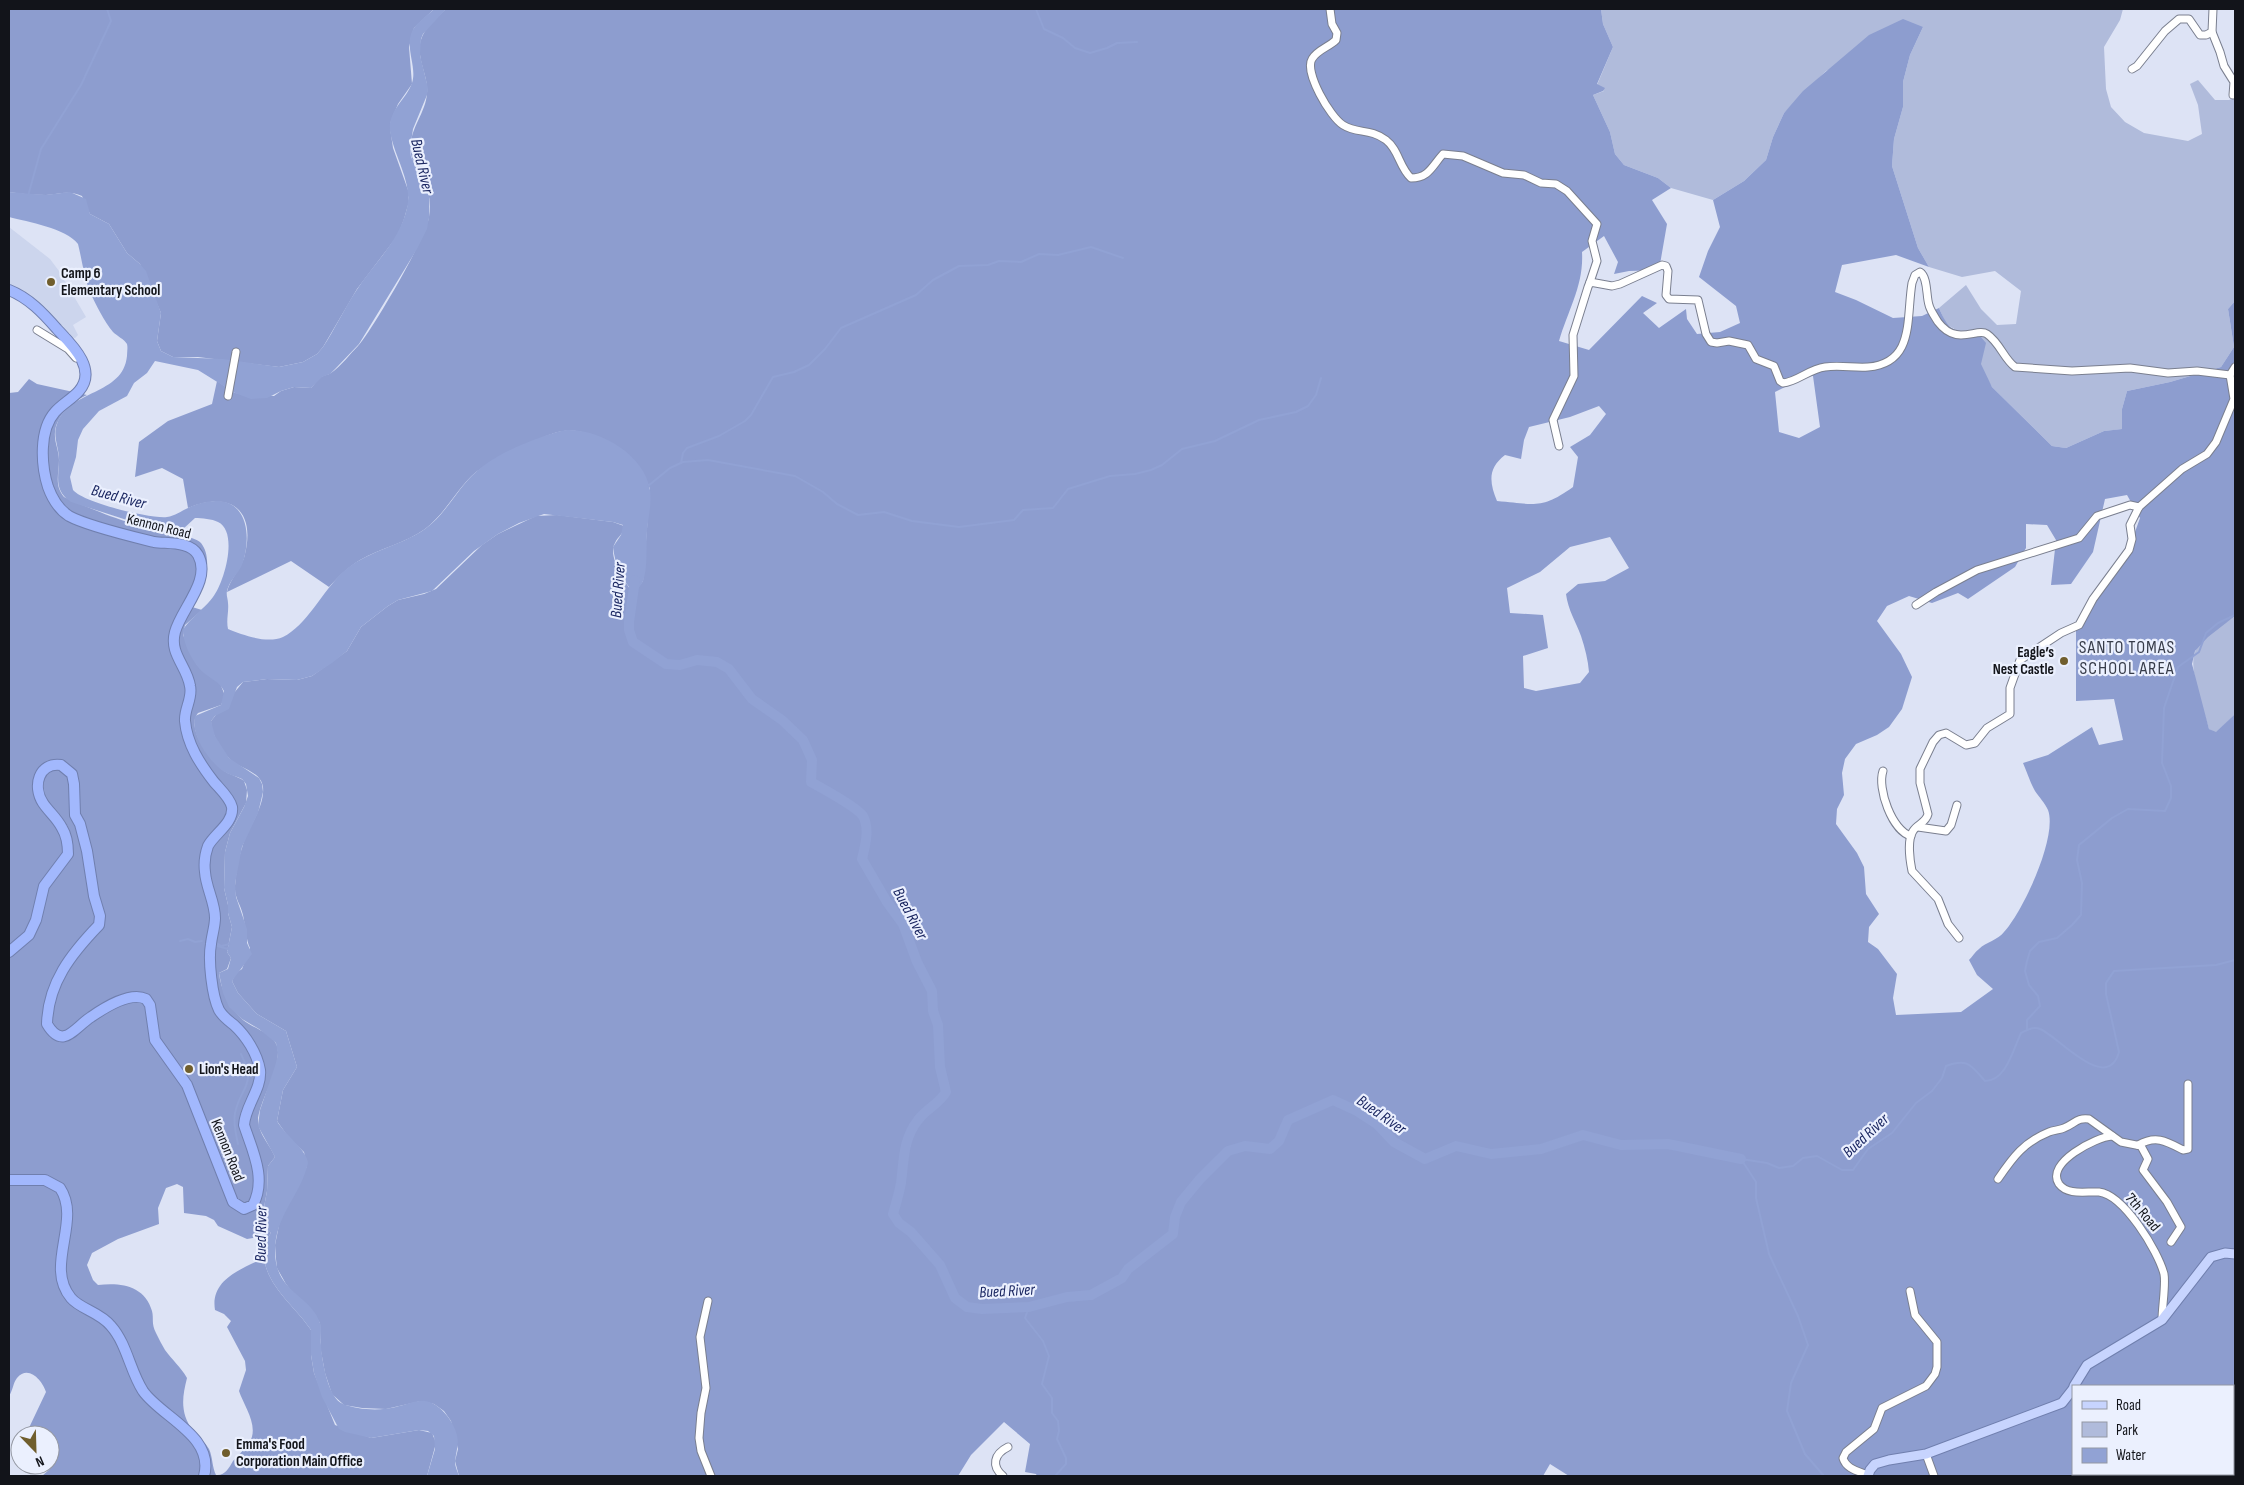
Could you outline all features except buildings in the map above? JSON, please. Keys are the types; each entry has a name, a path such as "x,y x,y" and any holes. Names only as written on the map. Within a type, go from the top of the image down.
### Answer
{"highway":[{"path":"9,290 41,310 75,348 84,365"},
{"name":"Kennon Road","path":"9,952 29,935 36,920 44,886 68,854 68,841 63,829 44,804 39,789 40,774 49,765 62,765 72,774 75,815 80,824 86,845 94,896 100,916 99,925 55,982 49,1001 47,1024 51,1031 60,1037 68,1036 91,1017 114,1004 128,998 146,999 150,1005 154,1040 187,1085 231,1198 238,1206 244,1209 253,1204 257,1193 258,1168 244,1125 244,1118 257,1086 260,1070 253,1051 246,1040 220,1011 213,980 211,943 215,916 205,874 206,852 209,844 227,823 232,807 227,797 200,764 191,745 184,718 191,688 173,646 176,628 200,580 200,563 197,554 190,548 148,540 78,520 63,511 52,497 47,484 44,462 45,430 53,413 79,391 83,385 84,365"},
{"path":"9,1180 45,1180 56,1184 62,1191 66,1207 66,1232 61,1266 62,1280 66,1291 73,1301 103,1318 115,1330 145,1393 171,1415 200,1447 205,1466 204,1476"}],"main road":[{"path":"2076,1385 2087,1365 2162,1320 2211,1257 2225,1253 2235,1254"},
{"path":"1868,1475 1875,1464 1926,1454 2062,1403 2072,1390"}],"street":[{"path":"1330,9 1332,24 1337,33 1336,40 1318,52 1312,58 1308,67 1315,86 1334,117 1343,126 1362,131 1371,131 1388,141 1396,150 1405,172 1411,178 1425,175 1433,169 1442,154 1463,156 1502,173 1524,175 1542,183 1556,184 1597,224 1592,241 1597,261 1573,335 1574,376 1553,420 1559,446"},
{"path":"2214,9 2212,32 2224,66 2234,82 2233,95"},
{"path":"2132,69 2137,66 2165,31 2179,19 2189,19 2200,35 2212,32"},
{"path":"1590,282 1616,286 1657,266 1664,265 1668,271 1666,295 1669,299 1693,298 1698,300 1706,334 1711,342 1729,341 1748,344 1756,359 1772,364 1780,381 1783,383 1792,381 1819,367 1865,367 1892,361 1902,348 1912,282 1915,275 1920,272 1924,276 1928,304 1939,322 1956,335 1969,336 1983,332 1987,334 2001,348 2010,363 2015,367 2072,371 2130,368 2168,373 2197,371 2230,375"},
{"path":"37,330 68,349 84,365"},
{"path":"228,396 236,352"},
{"path":"1959,938 1945,918 1938,899 1912,871 1911,836 1914,830 1925,821 1928,814 1920,782 1920,769 1932,742 1939,735 1946,733 1966,745 1975,744 1987,728 2010,714 2010,688 2020,660 2061,633 2079,625 2093,599 2129,550 2132,539 2130,525 2139,506 2182,469 2212,449 2233,404 2234,399 2230,375 2235,367"},
{"path":"1916,605 1977,570 2021,555 2049,550 2079,538 2086,533 2094,517 2123,506 2139,506"},
{"path":"1883,771 1880,781 1893,819 1902,833 1911,836"},
{"path":"1918,827 1946,831 1951,826 1957,805"},
{"path":"1998,1179 2016,1153 2025,1146 2045,1134 2066,1127 2081,1118 2094,1121 2125,1144 2138,1145 2151,1139 2163,1139 2183,1150 2188,1149 2188,1084"},
{"name":"7th Road","path":"2112,1136 2103,1138 2066,1158 2057,1169 2056,1176 2059,1183 2070,1191 2100,1192 2109,1195 2143,1231 2155,1251 2164,1274 2162,1320"},
{"path":"2138,1145 2145,1151 2148,1159 2143,1170 2167,1202 2181,1227 2171,1242"},
{"path":"1868,1475 1849,1467 1844,1462 1843,1458 1846,1452 1874,1429 1885,1406 1926,1386 1935,1374 1937,1367 1937,1342 1915,1315 1910,1291"},
{"path":"708,1302 700,1336 706,1388 699,1438 701,1451 711,1476"},
{"path":"1003,1476 995,1467 994,1462 1001,1450 1008,1447"},
{"path":"1926,1454 1934,1476"}],"shaded area":[{"path":"9,9 434,9 414,28 409,47 412,84 398,104 390,128 393,148 408,190 408,205 404,219 398,235 357,289 317,354 303,362 279,367 198,357 173,357 161,351 157,341 161,313 140,264 127,253 109,224 90,214 82,196 77,194 36,195 9,192"},
{"path":"446,9 1601,9 1603,24 1613,47 1597,84 1605,88 1603,91 1593,95 1610,132 1615,154 1624,165 1658,178 1671,188 1652,200 1667,224 1659,270 1629,271 1614,274 1618,262 1604,236 1582,252 1581,275 1559,341 1589,350 1642,296 1657,303 1643,313 1659,328 1686,309 1687,319 1697,334 1720,332 1740,323 1736,306 1699,277 1708,251 1720,227 1713,200 1744,181 1766,160 1773,137 1784,113 1803,91 1869,35 1903,19 1923,27 1910,55 1903,82 1903,107 1894,139 1892,166 1918,248 1929,267 1896,255 1842,265 1835,292 1893,318 1922,316 1939,308 1948,325 1952,328 1961,331 1975,330 1986,343 1981,364 1992,387 2052,446 2066,448 2104,431 2122,429 2122,409 2127,391 2170,382 2221,367 2234,347 2228,309 2235,301 2235,616 2208,637 2195,651 2192,664 2209,729 2216,732 2235,714 2235,1476 1569,1476 1550,1464 1543,1476 1037,1476 1036,1474 1025,1472 1030,1444 1004,1422 971,1455 958,1476 459,1476 455,1461 458,1449 451,1421 444,1411 434,1404 421,1401 386,1409 344,1405 332,1394 325,1373 321,1351 320,1323 310,1308 292,1292 277,1268 275,1245 280,1220 307,1166 304,1152 289,1138 277,1121 283,1090 297,1067 286,1031 257,1014 238,993 232,981 236,973 242,969 250,948 242,911 236,894 237,867 244,840 259,810 263,787 262,782 255,774 232,761 224,753 215,737 211,721 243,682 267,679 297,680 312,676 347,651 361,627 388,606 398,600 436,589 482,545 498,534 536,516 557,515 613,522 624,526 613,548 613,555 618,569 634,593 643,581 650,489 644,477 635,467 598,439 586,433 562,431 539,439 480,469 469,478 439,516 425,529 410,538 360,560 329,587 291,561 227,592 244,558 247,528 244,517 237,509 228,504 217,502 204,503 188,508 183,479 162,468 135,477 139,442 168,421 212,404 217,381 235,393 274,396 281,391 294,387 311,388 321,377 331,373 338,367 365,336 409,263 426,228 429,217 430,201 428,191 423,177 413,160 410,146 414,130 424,108 427,93 420,44 426,29","holes":["1807,376 1813,376 1820,427 1799,438 1779,432 1775,392","1599,406 1606,414 1590,435 1570,447 1578,457 1573,487 1553,499 1537,504 1497,501 1492,488 1492,476 1495,465 1505,455 1521,459 1524,440 1529,427 1570,417","2127,495 2140,518 2130,546 2076,625 2076,701 2114,699 2123,740 2099,745 2092,727 2048,755 2023,763 2035,791 2048,810 2050,822 2048,838 2036,874 2020,909 2001,935 1982,947 1969,960 1977,975 1993,989 1961,1012 1896,1015 1893,998 1897,974 1878,949 1868,942 1869,927 1879,914 1866,894 1864,867 1857,853 1836,824 1837,809 1844,795 1842,773 1845,759 1856,744 1877,735 1889,727 1902,709 1912,677 1901,654 1877,621 1887,606 1909,596 1932,603 1958,593 1968,599 2015,567 2026,548 2026,524 2047,525 2056,540 2051,585 2071,584 2093,552 2105,499","1610,537 1629,568 1605,581 1578,584 1566,594 1570,611 1582,640 1589,672 1580,683 1536,691 1524,688 1523,656 1548,648 1543,615 1510,613 1507,588 1540,572 1570,547"]},
{"name":"Camp 6 Elementary School","path":"9,227 50,259 59,271 86,317 73,325 78,335 75,338 70,337 70,333 68,334 9,286"},
{"path":"29,379 37,384 87,395 76,401 66,410 56,426 55,436 59,460 58,484 64,497 139,525 169,531 182,530 183,535 201,543 205,550 207,567 205,576 200,593 192,607 202,610 185,625 183,635 197,665 220,683 225,696 221,705 198,713 195,719 195,727 201,744 212,760 225,772 244,781 247,790 246,803 230,833 225,852 224,888 232,927 227,952 231,958 227,969 219,973 220,980 224,993 234,1010 243,1020 270,1036 277,1046 278,1052 273,1077 258,1118 262,1134 275,1157 268,1166 267,1191 262,1218 264,1225 271,1233 265,1243 266,1269 279,1291 311,1330 311,1355 314,1373 335,1425 371,1438 419,1430 432,1433 436,1443 427,1476 42,1476 60,1475 60,1425 30,1425 46,1392 39,1379 35,1376 26,1373 22,1374 17,1378 9,1396 9,393 18,392","holes":["177,1184 183,1187 184,1213 206,1216 214,1220 218,1226 247,1239 260,1237 262,1259 245,1267 222,1283 217,1291 215,1300 215,1310 224,1314 231,1321 227,1327 245,1361 246,1370 239,1391 250,1417 253,1430 249,1443 226,1471 219,1475 216,1475 209,1449 193,1431 186,1418 183,1399 187,1378 159,1340 149,1303 138,1291 123,1285 98,1285 93,1280 87,1265 92,1253 118,1239 159,1224 158,1208 166,1188"]}],"green space":[{"path":"1601,9 2123,9 2120,20 2104,47 2106,89 2111,107 2125,122 2144,133 2188,141 2202,134 2198,105 2190,84 2198,80 2215,100 2229,100 2235,97 2235,301 2228,309 2234,347 2221,367 2170,382 2127,391 2122,409 2123,429 2104,431 2066,448 2052,446 1992,387 1961,333 1946,324 1939,308 1966,285 1981,309 1997,325 2016,324 2021,291 1995,271 1962,277 1929,267 1918,248 1892,166 1894,139 1903,107 1903,82 1910,55 1923,27 1826,71 1784,113 1773,137 1766,160 1744,181 1713,200 1671,188 1658,178 1624,165 1615,154 1610,132 1593,95 1604,91 1597,85 1613,47 1603,24"},
{"path":"2235,616 2235,714 2216,733 2209,729 2195,679 2193,659 2202,641"}],"water":[{"path":"434,9 446,9 423,34 421,39 420,55 428,88 413,129 410,149 411,157 422,177 429,196 427,229 417,249 359,344 330,374 322,377 311,388 294,387 267,398 251,399 235,393 198,370 155,361 147,373 134,383 127,396 99,411 83,429 78,440 76,457 70,477 73,490 90,500 118,509 147,515 167,517 185,509 214,501 227,503 238,510 245,522 247,544 242,565 227,591 228,629 255,638 270,640 283,637 299,625 335,580 351,566 361,559 425,529 443,512 471,476 487,463 510,450 547,435 567,430 580,431 606,439 619,446 640,466 646,477 651,500 647,531 646,570 642,582 634,593 620,572 614,554 613,547 621,535 623,525 613,522 544,514 519,523 498,534 474,551 432,591 398,600 388,606 361,627 347,651 312,676 297,680 267,679 243,682 237,687 229,709 215,716 211,721 215,736 229,758 259,778 263,792 258,813 242,847 235,884 236,897 247,929 247,943 252,954 232,981 238,993 257,1014 286,1031 297,1067 283,1090 277,1121 304,1153 308,1163 305,1174 279,1227 275,1251 277,1265 287,1285 309,1306 320,1323 324,1369 333,1394 338,1400 355,1408 383,1409 425,1401 440,1408 448,1417 456,1432 458,1443 455,1462 459,1476 427,1476 435,1449 434,1436 428,1431 419,1430 371,1438 339,1429 322,1397 314,1373 311,1355 311,1330 279,1291 266,1269 265,1243 271,1233 264,1225 262,1218 267,1191 268,1166 275,1157 258,1126 260,1110 278,1055 276,1043 259,1029 242,1019 229,1007 223,993 219,973 228,969 231,958 227,952 232,927 224,888 225,852 230,833 248,796 246,784 242,779 218,767 198,739 195,731 195,716 221,705 224,691 218,683 196,665 183,636 184,628 210,601 217,590 228,558 228,536 224,528 213,520 195,518 182,530 158,530 71,502 62,494 58,480 59,457 55,434 57,424 63,413 72,404 116,379 123,369 127,356 127,344 113,332 103,318 90,292 78,244 72,238 56,230 9,217 9,192 45,195 70,192 86,199 90,214 109,224 127,253 146,271 161,313 157,341 161,351 173,357 223,359 279,367 303,362 317,354 323,347 356,291 392,242 403,220 407,208 407,189 392,141 390,124 394,111 412,83 411,34 418,24"}],"waterway":[{"path":"28,196 41,149 81,85 111,21 107,9"},
{"path":"1036,9 1044,29 1063,38 1075,48 1090,53 1117,43 1137,42"},
{"path":"681,463 683,453 687,448 719,436 745,421 751,415 773,377 794,372 809,365 825,349 841,328 916,295 933,280 959,266 988,265 999,261 1021,262 1039,254 1058,255 1091,247 1123,258"},
{"path":"648,486 670,468 683,462 708,460 795,476 823,492 837,504 858,515 884,512 912,521 959,527 1014,520 1023,510 1053,508 1068,489 1110,476 1135,474 1151,470 1162,465 1182,449 1215,441 1259,420 1296,412 1308,406 1316,395 1321,378"},
{"name":"Bued River","path":"635,580 629,622 629,630 633,642 666,664 680,665 697,660 717,662 729,669 752,699 782,720 803,740 812,760 811,782 847,803 863,816 867,832 862,859 887,902 903,924 917,962 932,991 933,1011 938,1025 940,1067 946,1092 940,1100 921,1116 909,1135 901,1183 893,1214 899,1223 911,1232 940,1265 955,1298 967,1307 982,1309 1029,1307 1067,1297 1091,1295 1122,1278 1128,1269 1173,1234 1175,1217 1181,1202 1200,1179 1228,1151 1245,1146 1270,1149 1279,1141 1288,1120 1333,1100 1357,1111 1377,1124 1394,1142 1425,1159 1456,1146 1491,1154 1541,1149 1583,1135 1621,1145 1668,1144 1741,1159"},
{"path":"2027,1030 2027,1020 2040,1006 2038,996 2029,985 2025,971 2030,951 2039,942 2057,938 2081,915 2082,883 2077,860 2079,845 2112,818 2128,809 2165,811 2171,798 2171,786 2162,763 2164,708 2178,667 2199,652 2206,633 2218,623 2235,615"},
{"path":"180,941 188,939 195,942 202,941"},
{"path":"215,942 221,946 230,944"},
{"path":"214,945 228,949"},
{"name":"Bued River","path":"1741,1159 1767,1163 1779,1168 1793,1166 1803,1158 1817,1156 1842,1170 1853,1170 1868,1149 1892,1133 1916,1103 1932,1091 1942,1078 1946,1066 1959,1063 1969,1064 1985,1081 1992,1080 2004,1070 2021,1033 2028,1030 2035,1028 2048,1033 2081,1059 2093,1065 2104,1067 2113,1064 2119,1052 2106,994 2106,983 2114,971 2216,965 2235,960"},
{"path":"238,1144 235,1113 248,1080 246,1065 241,1054"},
{"path":"1741,1159 1756,1182 1756,1198 1769,1254 1798,1316 1808,1345 1791,1383 1787,1411 1805,1454 1824,1476"},
{"path":"1029,1307 1025,1318 1043,1341 1049,1356 1042,1384 1052,1398 1052,1413 1058,1421 1059,1431 1057,1439 1066,1458 1066,1464 1055,1476"}],"place":[{"name":"Camp 6 Elementary School","path":"51,282"},
{"name":"Eagle’s Nest Castle","path":"2064,661"},
{"name":"Lion's Head","path":"189,1069"},
{"name":"Emma's Food Corporation Main Office","path":"226,1453"}],"district":[{"name":"SANTO TOMAS SCHOOL AREA","path":"2127,658"}]}
